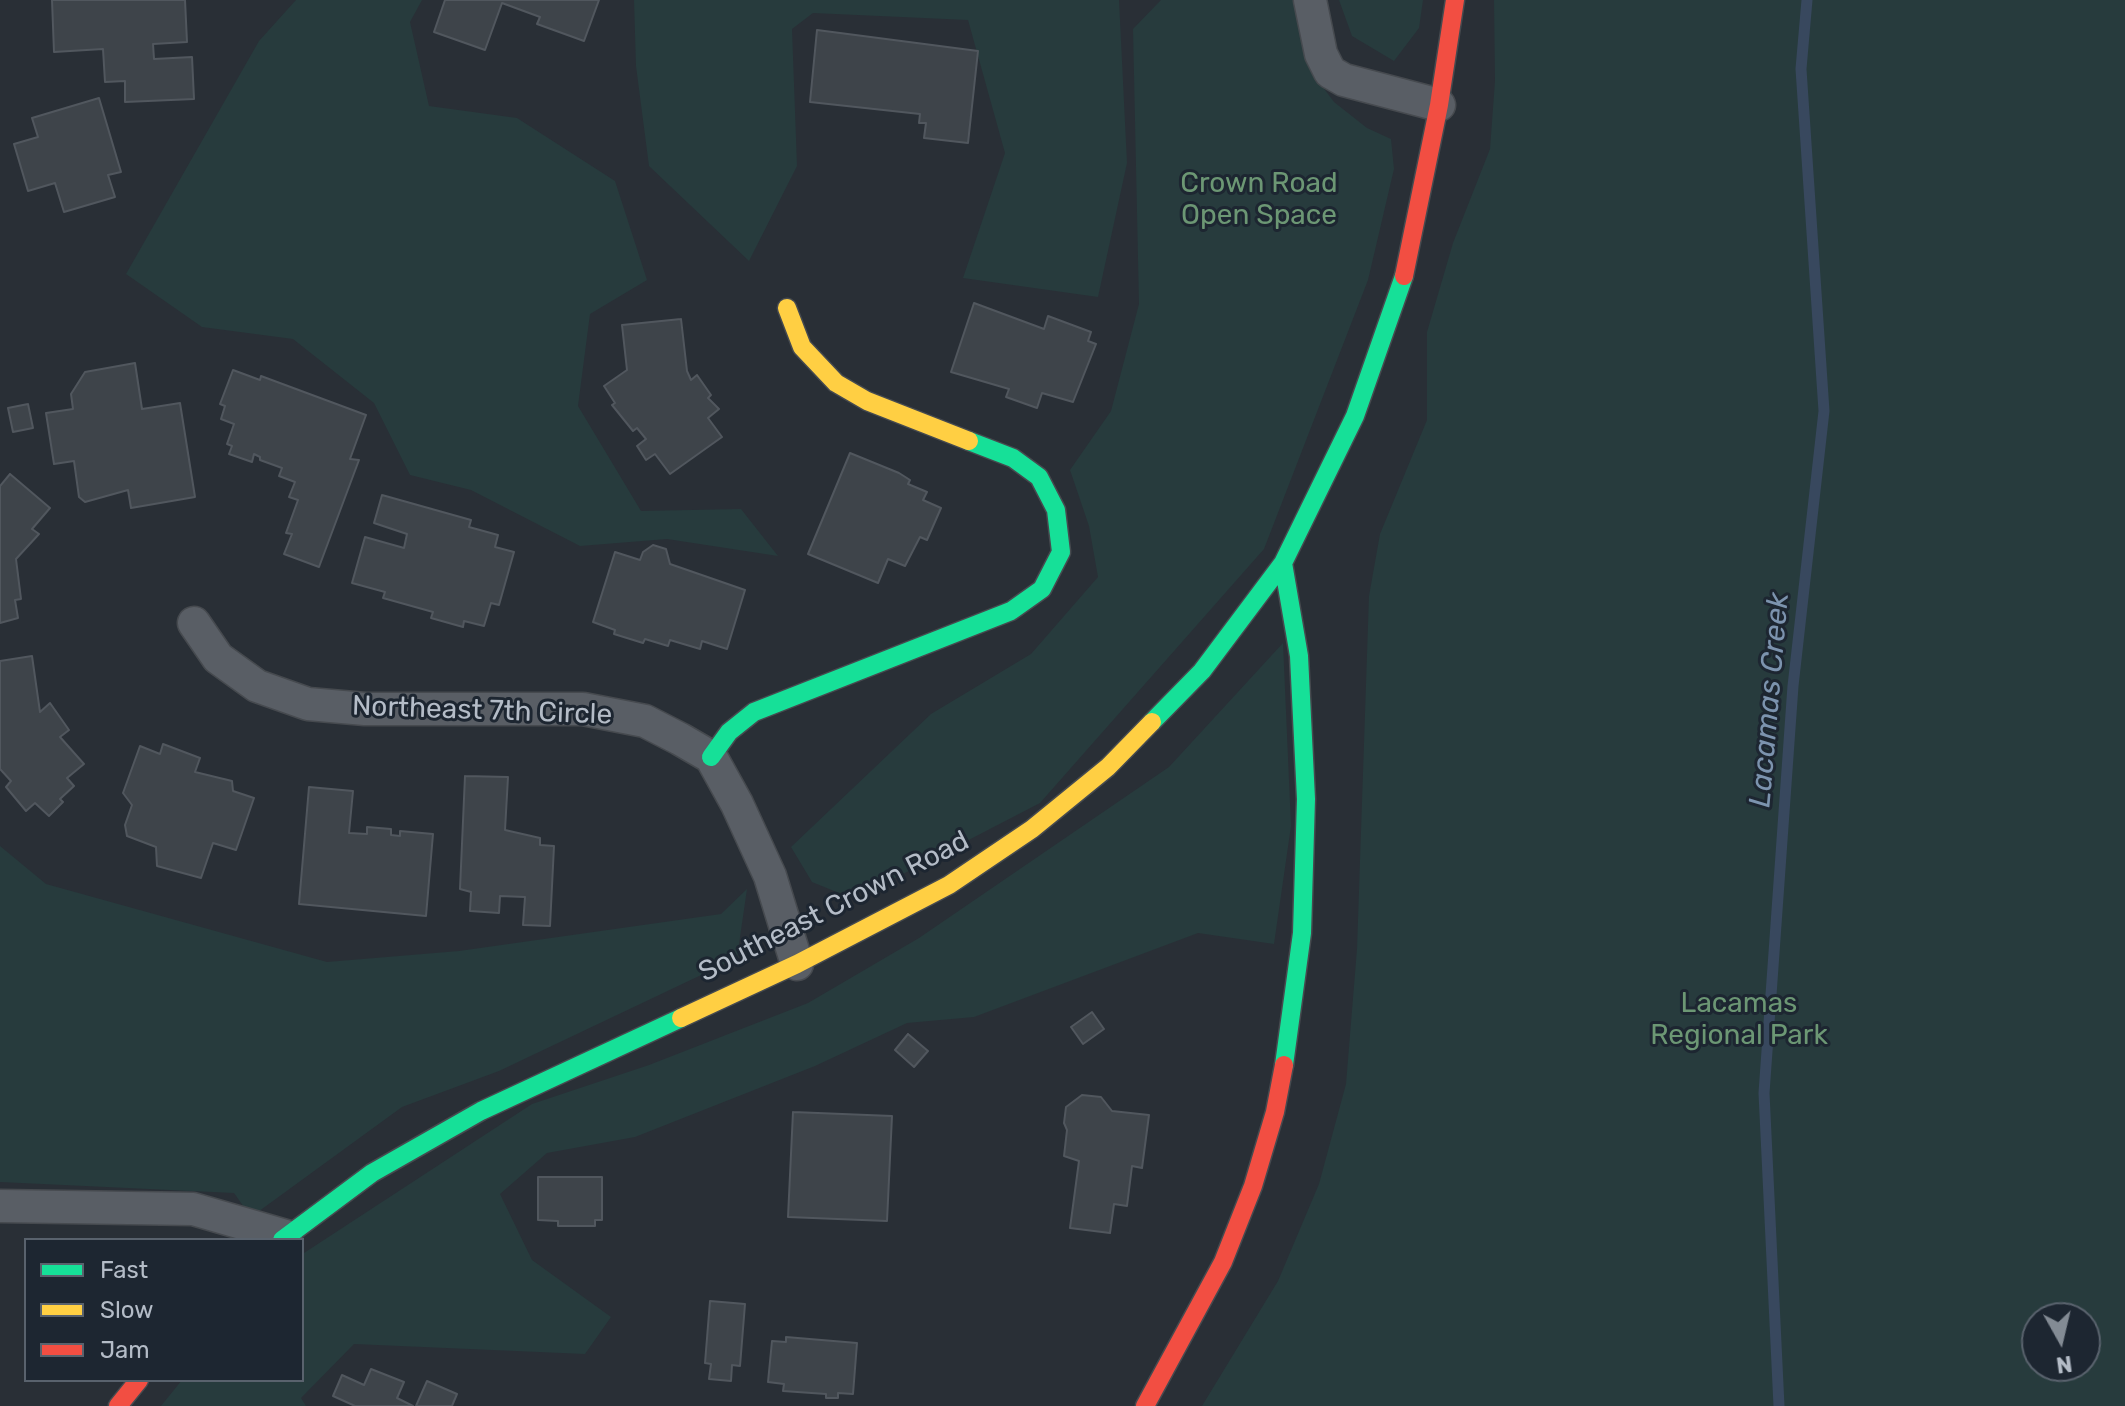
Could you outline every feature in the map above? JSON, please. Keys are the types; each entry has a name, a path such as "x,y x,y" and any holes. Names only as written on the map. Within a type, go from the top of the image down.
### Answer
{"street":[{"path":"1310,0 1321,54 1330,72 1344,80 1439,105"},
{"name":"Southeast Crown Road","path":"284,1238 372,1173 481,1111 797,964 949,885 1032,829 1108,767 1202,671 1283,563 1355,416 1405,274 1439,105 1455,0"},
{"path":"787,308 802,347 836,383 867,401 1013,458 1039,477 1056,510 1061,552 1042,589 1011,611 754,712 729,732 711,757 737,804 770,876 797,964"},
{"path":"1145,1406 1223,1262 1253,1186 1275,1112 1289,1035 1302,933 1306,799 1299,656 1283,563"},
{"name":"Northeast 7th Circle","path":"194,623 218,658 257,686 308,704 365,709 583,709 615,712 645,721 711,757"},
{"path":"0,1206 193,1209 284,1238"},
{"path":"118,1406 137,1382"}],"green space":[{"path":"296,0 422,0 410,22 429,106 517,118 615,181 647,280 590,314 578,406 641,511 741,509 778,556 667,539 580,546 471,490 410,475 374,403 293,339 202,327 126,274 259,41"},
{"path":"634,0 1119,0 1127,163 1098,297 963,278 1005,153 968,20 813,13 792,29 797,166 749,261 649,166 636,66"},
{"name":"Crown Road Open Space","path":"1161,0 1298,0 1306,47 1322,86 1334,102 1367,128 1391,139 1394,169 1368,280 1264,549 1040,803 876,888 839,893 812,882 791,847 931,714 1031,654 1098,577 1089,526 1070,470 1111,411 1139,304 1133,29"},
{"path":"1339,0 1423,0 1419,28 1394,61 1352,36"},
{"name":"Lacamas Regional Park","path":"1494,0 2125,0 2125,1406 1202,1406 1278,1281 1319,1184 1346,1084 1357,949 1369,596 1380,534 1427,420 1427,332 1453,243 1490,149 1495,81"},
{"path":"1283,643 1291,826 1274,944 1198,933 974,1017 907,1023 815,1066 635,1137 547,1153 500,1194 532,1260 611,1317 585,1354 354,1344 301,1398 306,1406 161,1406 180,1382 304,1382 304,1253 532,1104 649,1065 808,1003 919,938 1169,767"},
{"path":"0,846 46,884 327,962 459,951 721,914 747,889 737,958 499,1071 402,1107 251,1217 234,1193 0,1182"}],"building":[{"path":"52,0 185,0 187,42 153,44 154,59 192,57 194,99 125,102 125,81 105,82 103,49 54,52"},
{"path":"445,0 599,0 584,41 537,24 540,17 502,3 485,50 434,32"},
{"path":"817,30 978,51 968,143 924,138 926,123 919,123 920,114 810,102"},
{"path":"99,98 121,172 108,175 115,197 64,212 55,183 28,191 14,144 38,137 32,118"},
{"path":"974,303 1044,329 1048,316 1091,332 1088,341 1096,344 1073,402 1042,393 1037,408 1006,397 1009,389 951,372"},
{"path":"681,319 687,371 691,380 697,375 711,395 708,398 719,409 708,418 722,437 670,474 655,454 646,460 637,446 646,439 637,428 633,431 612,405 615,403 604,386 627,370 622,325"},
{"path":"135,363 142,409 180,403 195,497 131,508 128,490 85,502 79,497 74,461 54,464 46,413 73,409 71,394 85,372"},
{"path":"233,370 260,380 261,376 366,415 350,459 359,460 319,567 284,554 292,534 286,533 298,500 289,497 295,482 279,476 282,468 260,460 254,454 252,462 229,454 232,446 227,444 234,424 221,419 225,406 220,404"},
{"path":"28,404 33,428 13,432 8,408"},
{"path":"850,453 899,473 910,480 908,484 927,492 923,500 941,508 927,540 920,537 905,566 888,559 878,583 808,554"},
{"path":"10,474 50,508 32,529 39,534 16,559 21,599 15,600 18,618 0,623 0,486"},
{"path":"382,495 471,520 469,527 498,535 495,547 514,552 499,605 491,603 484,626 464,621 463,627 431,618 433,612 383,598 385,592 352,583 365,537 404,548 407,534 374,523"},
{"path":"653,545 666,549 670,564 745,590 727,649 702,641 700,649 670,640 668,646 645,639 643,643 614,634 615,630 593,622 615,552 640,560 643,552"},
{"path":"32,656 40,712 50,703 69,730 60,737 84,764 67,778 74,786 60,799 63,802 49,816 35,803 26,811 6,787 11,781 0,769 0,661"},
{"path":"163,744 200,758 195,772 232,781 233,791 254,798 236,850 213,843 201,878 157,866 156,847 127,836 125,825 132,805 123,793 140,746 160,754"},
{"path":"465,776 508,777 505,830 540,838 540,845 554,846 550,926 523,925 525,897 500,896 499,913 470,911 471,892 460,889"},
{"path":"309,787 353,791 349,833 367,834 367,827 391,829 391,835 400,836 400,831 433,834 426,916 299,904"},
{"path":"1092,1012 1104,1029 1083,1044 1071,1027"},
{"path":"908,1034 928,1051 914,1067 895,1050"},
{"path":"1082,1095 1101,1097 1112,1111 1149,1115 1142,1168 1132,1166 1127,1206 1114,1204 1110,1233 1070,1228 1079,1161 1064,1156 1067,1130 1064,1123 1066,1107"},
{"path":"793,1112 892,1116 887,1221 788,1217"},
{"path":"538,1177 602,1177 602,1220 595,1220 595,1226 558,1226 558,1221 538,1220"},
{"path":"710,1301 745,1304 740,1366 732,1365 731,1381 709,1379 711,1364 705,1363"},
{"path":"786,1337 857,1343 853,1394 838,1393 838,1398 826,1398 826,1394 783,1391 784,1384 768,1382 772,1341 786,1342"},
{"path":"371,1369 404,1382 397,1398 413,1406 355,1406 333,1396 342,1375 364,1385"},
{"path":"427,1381 457,1394 452,1406 416,1406"}],"waterway":[{"name":"Lacamas Creek","path":"1779,1406 1764,1093 1793,686 1824,411 1801,69 1807,0"}],"traffic: fast":[{"path":"1152,722 1202,671 1283,563 1355,416 1404,276"},
{"path":"711,757 729,732 754,712 1011,611 1042,589 1061,552 1056,510 1039,477 1013,458 969,441"},
{"path":"1283,563 1299,656 1306,799 1302,933 1284,1065"},
{"path":"285,1238 372,1173 481,1111 681,1018"}],"traffic: slow":[{"path":"787,308 802,347 836,383 867,401 969,441"},
{"path":"681,1018 797,964 949,885 1032,829 1108,767 1152,722"}],"traffic: jam":[{"path":"1404,276 1439,105 1455,0"},
{"path":"1145,1406 1223,1262 1253,1186 1275,1112 1284,1065"},
{"path":"118,1406 137,1382"}]}
